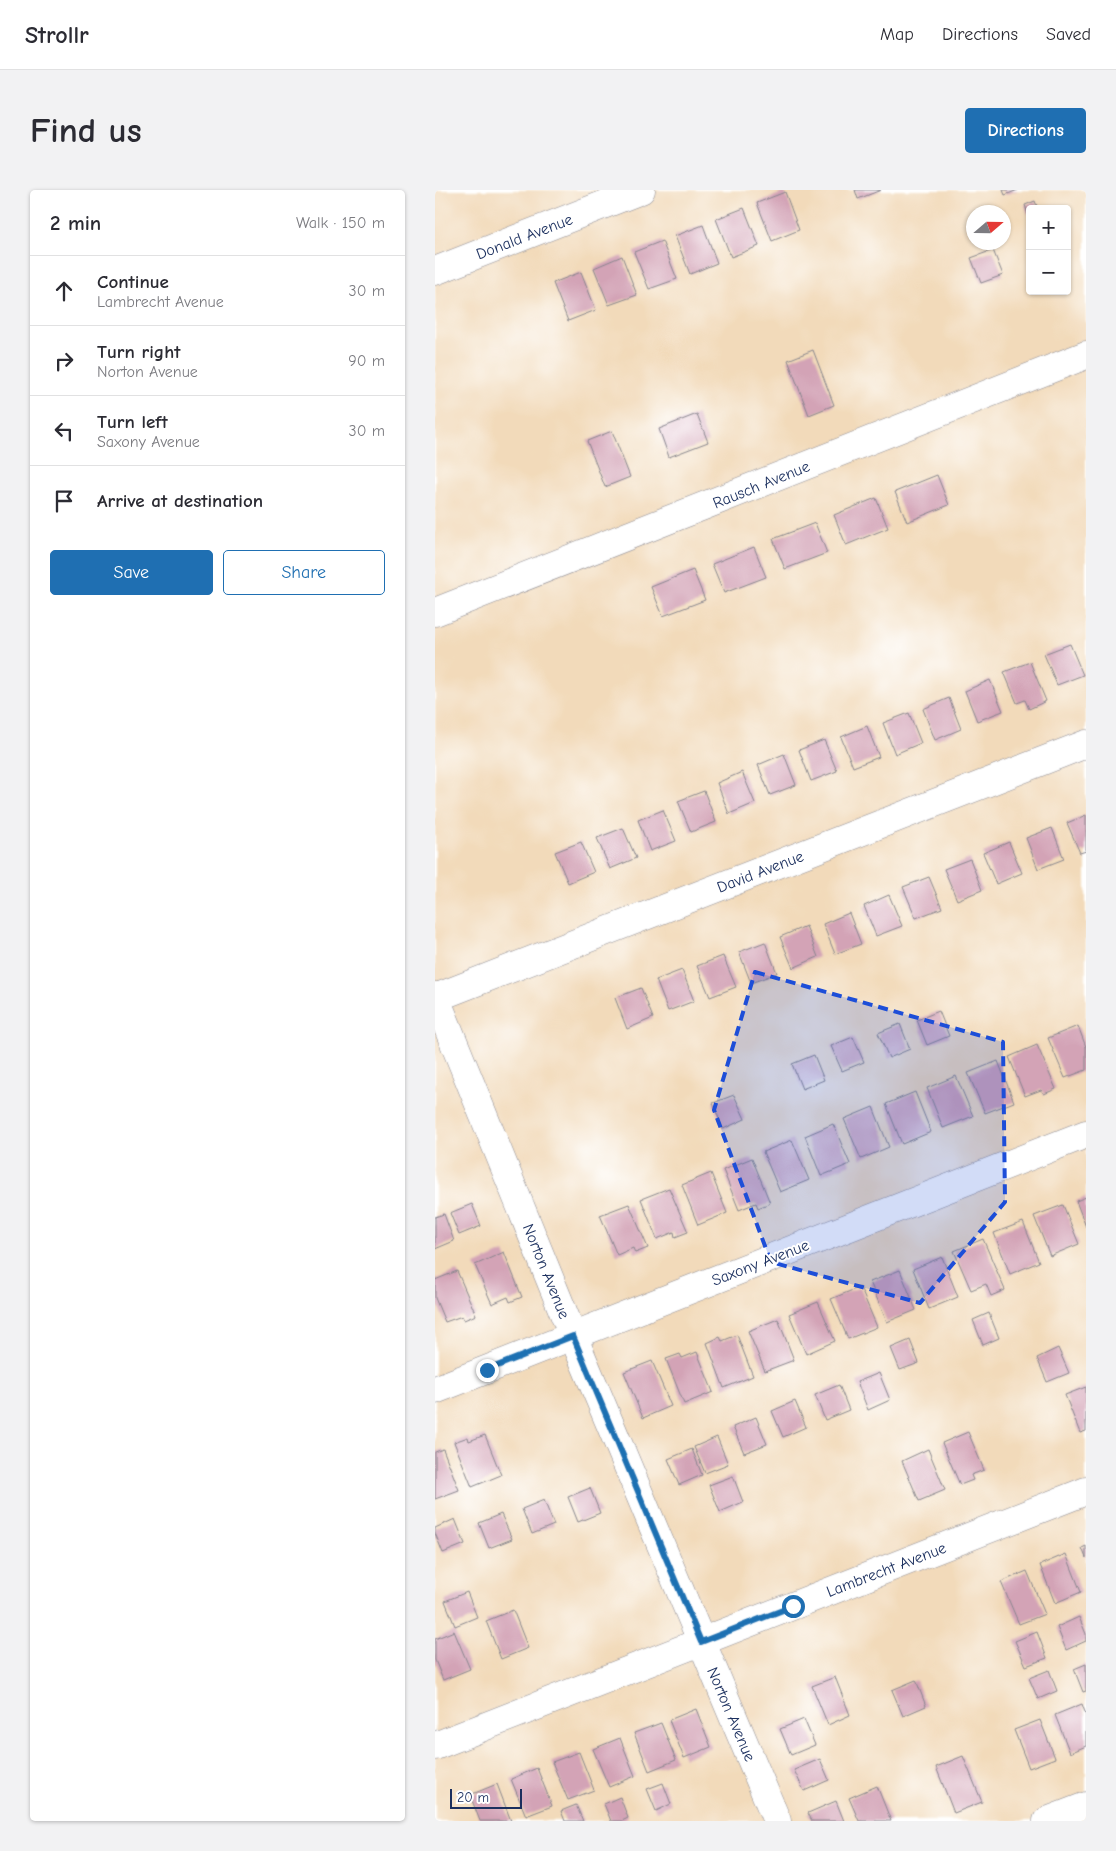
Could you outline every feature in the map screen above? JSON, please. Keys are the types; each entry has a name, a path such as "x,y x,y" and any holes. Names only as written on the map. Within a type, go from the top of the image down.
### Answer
{"street":[{"name":"Donald Avenue","path":"435,271 641,190"},
{"name":"Rausch Avenue","path":"435,612 1086,355"},
{"name":"David Avenue","path":"435,998 1086,744"},
{"name":"Norton Avenue","path":"435,998 573,1336 777,1821"},
{"name":"Saxony Avenue","path":"435,1390 1086,1134"},
{"name":"Lambrecht Avenue","path":"435,1746 1086,1491"},
{"path":"1047,1821 1086,1806"}],"highlighted area":[{"path":"755,972 1003,1042 1005,1202 920,1303 771,1262 714,1110"}],"building":[{"path":"855,190 881,190 858,199"},
{"path":"1003,190 1018,190 1005,195"},
{"path":"785,192 799,230 772,241 757,203"},
{"path":"1035,201 1036,205 1026,205 1026,208 1025,205"},
{"path":"744,208 759,246 731,257 716,219"},
{"path":"703,225 717,263 690,274 675,236"},
{"path":"662,241 677,279 649,289 634,252"},
{"path":"993,250 1003,275 981,283 971,258"},
{"path":"622,256 637,295 609,305 594,268"},
{"path":"581,272 596,310 568,321 553,283"},
{"path":"813,350 834,405 809,415 788,360"},
{"path":"697,414 708,442 669,457 659,429"},
{"path":"612,431 630,477 605,487 587,441"},
{"path":"937,475 949,505 907,522 895,492"},
{"path":"876,498 888,528 846,545 834,515"},
{"path":"815,523 827,553 785,569 773,539"},
{"path":"754,547 766,577 724,593 712,564"},
{"path":"693,570 705,600 663,616 651,587"},
{"path":"1070,644 1083,675 1057,685 1044,654"},
{"path":"1030,662 1046,701 1029,709 1025,700 1017,703 1004,672"},
{"path":"990,680 1003,711 977,721 965,691"},
{"path":"949,698 961,729 935,740 923,709"},
{"path":"909,713 921,743 895,754 883,723"},
{"path":"867,726 879,757 853,767 841,737"},
{"path":"824,740 837,771 811,781 799,750"},
{"path":"784,754 796,785 770,795 758,765"},
{"path":"742,772 755,803 729,814 717,783"},
{"path":"704,791 716,822 691,832 678,801"},
{"path":"663,810 676,841 650,851 638,820"},
{"path":"1086,815 1086,851 1080,853 1067,823"},
{"path":"623,828 636,858 610,869 597,838"},
{"path":"1052,828 1064,859 1038,869 1026,838"},
{"path":"581,842 594,872 568,883 555,852"},
{"path":"1009,842 1022,873 996,884 983,853"},
{"path":"970,859 982,890 957,900 944,869"},
{"path":"929,877 942,908 916,918 903,887"},
{"path":"889,895 902,926 876,936 864,906"},
{"path":"849,913 861,944 835,954 823,924"},
{"path":"806,926 818,957 793,968 780,937"},
{"path":"765,942 777,973 751,983 739,952"},
{"path":"723,956 736,987 710,997 697,966"},
{"path":"682,970 694,1001 668,1011 656,980"},
{"path":"641,988 653,1018 627,1029 615,998"},
{"path":"939,1011 949,1036 927,1045 917,1020"},
{"path":"900,1024 910,1049 889,1058 878,1033"},
{"path":"1078,1026 1086,1047 1086,1070 1065,1078 1048,1038"},
{"path":"853,1037 864,1062 842,1071 831,1046"},
{"path":"1037,1045 1056,1089 1044,1094 1041,1090 1025,1096 1009,1057"},
{"path":"814,1055 824,1080 802,1089 792,1064"},
{"path":"998,1061 1014,1102 985,1113 968,1073"},
{"path":"956,1076 973,1116 943,1128 927,1088"},
{"path":"915,1092 931,1132 902,1144 886,1104"},
{"path":"734,1095 745,1119 723,1129 713,1103"},
{"path":"873,1107 889,1147 861,1159 844,1119"},
{"path":"833,1124 850,1164 821,1176 805,1136"},
{"path":"792,1140 809,1180 780,1192 763,1152"},
{"path":"752,1158 770,1203 758,1208 756,1203 739,1210 723,1170"},
{"path":"711,1173 727,1213 698,1225 682,1185"},
{"path":"669,1188 688,1232 675,1237 674,1232 657,1239 641,1199"},
{"path":"1086,1197 1086,1227 1076,1201"},
{"path":"472,1204 481,1226 459,1235 450,1213"},
{"path":"629,1204 648,1248 635,1253 633,1248 617,1255 600,1215"},
{"path":"1063,1205 1079,1244 1050,1256 1034,1216"},
{"path":"444,1214 454,1241 435,1249 435,1217"},
{"path":"1023,1222 1039,1262 1010,1274 994,1233"},
{"path":"983,1239 1005,1290 991,1296 986,1284 971,1290 954,1251"},
{"path":"504,1252 522,1297 510,1302 508,1297 492,1304 475,1265"},
{"path":"942,1257 958,1297 929,1309 913,1269"},
{"path":"900,1270 916,1310 887,1322 870,1282"},
{"path":"457,1271 476,1315 464,1320 462,1316 445,1322 435,1298 435,1280"},
{"path":"860,1287 877,1327 848,1339 831,1299"},
{"path":"818,1302 835,1341 806,1354 789,1314"},
{"path":"989,1313 999,1338 983,1345 973,1320"},
{"path":"778,1319 794,1360 765,1371 748,1331"},
{"path":"737,1335 753,1376 724,1388 707,1343 720,1337 722,1341"},
{"path":"910,1340 919,1363 900,1370 891,1348"},
{"path":"1058,1348 1069,1373 1047,1382 1037,1358"},
{"path":"697,1352 713,1392 684,1404 666,1359 680,1354 682,1358"},
{"path":"652,1361 671,1406 643,1418 624,1372"},
{"path":"879,1373 890,1400 868,1410 857,1382"},
{"path":"839,1385 849,1410 825,1420 815,1395"},
{"path":"1086,1387 1086,1431 1080,1433 1065,1395"},
{"path":"795,1401 806,1427 783,1437 772,1411"},
{"path":"756,1417 767,1444 744,1453 733,1427"},
{"path":"968,1432 984,1470 971,1475 973,1480 960,1485 942,1443"},
{"path":"485,1435 501,1475 472,1487 454,1442 468,1437 469,1441"},
{"path":"717,1437 728,1464 705,1473 694,1447"},
{"path":"443,1449 459,1490 435,1499 435,1452"},
{"path":"692,1449 702,1475 679,1485 668,1459"},
{"path":"928,1449 945,1490 919,1501 902,1461"},
{"path":"733,1476 743,1502 720,1512 709,1485"},
{"path":"590,1488 600,1513 578,1522 568,1497"},
{"path":"544,1500 554,1525 532,1534 522,1509"},
{"path":"501,1514 512,1539 489,1548 479,1523"},
{"path":"455,1519 465,1544 443,1553 435,1533 435,1528"},
{"path":"1086,1546 1086,1558 1082,1548"},
{"path":"1066,1554 1081,1592 1055,1603 1040,1565"},
{"path":"1027,1571 1045,1614 1019,1624 1001,1582"},
{"path":"467,1592 477,1617 455,1626 445,1601"},
{"path":"513,1610 528,1648 501,1659 486,1621"},
{"path":"1079,1617 1086,1634 1086,1641 1066,1650 1057,1627"},
{"path":"454,1631 470,1669 443,1680 435,1660 435,1639"},
{"path":"1037,1632 1047,1658 1026,1666 1015,1641"},
{"path":"1086,1664 1086,1691 1083,1692 1074,1669"},
{"path":"1049,1670 1057,1691 1038,1699 1029,1678"},
{"path":"835,1677 850,1715 828,1725 812,1686"},
{"path":"916,1680 926,1706 903,1716 892,1690"},
{"path":"1082,1704 1086,1715 1086,1746 1070,1753 1055,1715"},
{"path":"696,1709 711,1747 684,1758 669,1720"},
{"path":"804,1719 815,1745 791,1755 780,1729"},
{"path":"1040,1720 1055,1758 1029,1768 1014,1730"},
{"path":"661,1723 676,1760 649,1771 634,1733"},
{"path":"620,1738 635,1776 609,1787 593,1749"},
{"path":"579,1752 594,1790 568,1800 552,1762"},
{"path":"963,1756 982,1802 954,1813 936,1767"},
{"path":"820,1759 829,1780 804,1791 794,1770"},
{"path":"537,1768 552,1806 526,1816 511,1779"},
{"path":"663,1783 671,1804 656,1811 647,1789"},
{"path":"497,1784 511,1821 480,1821 470,1795"},
{"path":"877,1786 891,1821 859,1821 849,1798"},
{"path":"620,1797 628,1818 622,1821 611,1821 604,1804"},
{"path":"836,1801 844,1821 812,1821 808,1813"},
{"path":"576,1805 583,1821 565,1821 561,1811"}],"route":[{"path":"487,1370 573,1336 701,1642 793,1606"}]}
